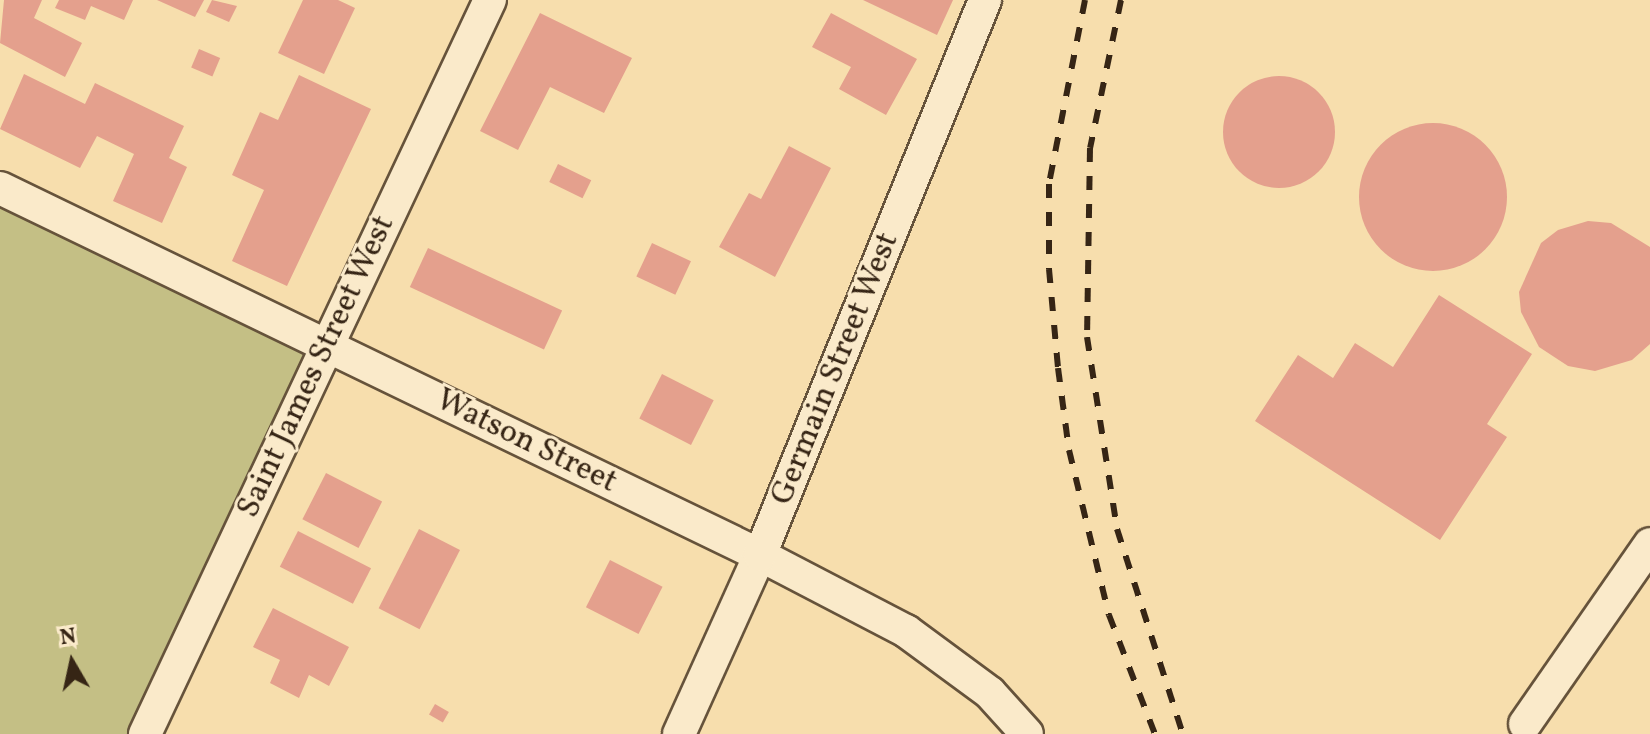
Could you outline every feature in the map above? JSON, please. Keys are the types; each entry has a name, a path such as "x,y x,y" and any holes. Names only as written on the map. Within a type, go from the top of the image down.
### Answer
{"street":[{"name":"Saint James Street West","path":"145,734 490,0"},
{"name":"Germain Street West","path":"679,734 760,555 985,0"},
{"name":"Watson Street","path":"0,188 760,555 906,631 990,693 1027,734"},
{"path":"1525,724 1650,544"}],"shaded area":[{"path":"0,188 327,345 145,734 0,734"}],"building":[{"path":"4,0 42,0 34,18 82,43 65,77 0,43"},
{"path":"59,0 133,0 124,20 91,6 85,20 55,8"},
{"path":"157,0 204,0 195,17"},
{"path":"212,0 237,6 229,22 206,12"},
{"path":"303,0 338,0 355,8 324,74 278,53"},
{"path":"863,0 953,0 937,35"},
{"path":"540,13 632,58 604,113 550,87 518,150 480,131"},
{"path":"831,13 917,59 886,115 839,89 851,67 812,47"},
{"path":"199,49 220,58 212,76 191,67"},
{"path":"24,74 85,104 95,83 184,126 169,158 187,167 162,223 113,201 134,154 97,136 80,168 0,129"},
{"path":"299,75 371,109 287,286 232,261 264,190 232,175 260,112 278,120"},
{"path":"1279,76 1300,80 1319,92 1331,111 1335,132 1331,153 1319,172 1300,184 1279,188 1258,184 1239,172 1227,153 1223,132 1227,111 1239,92 1258,80"},
{"path":"1433,123 1461,129 1485,145 1501,169 1507,197 1501,225 1485,249 1461,265 1433,271 1405,265 1381,249 1365,225 1359,197 1365,169 1381,145 1405,129"},
{"path":"789,146 831,168 775,277 719,247 749,193 761,199"},
{"path":"558,164 591,180 582,198 549,182"},
{"path":"1588,221 1611,223 1650,247 1650,344 1632,360 1595,371 1568,366 1539,347 1521,312 1519,292 1541,243 1558,230"},
{"path":"652,243 691,261 675,295 636,277"},
{"path":"428,248 562,311 544,350 410,287"},
{"path":"1439,295 1532,354 1487,424 1507,437 1440,540 1255,421 1298,355 1333,378 1355,343 1393,367"},
{"path":"662,374 714,400 691,445 639,419"},
{"path":"326,473 382,502 359,548 302,519"},
{"path":"419,529 460,550 420,629 379,608"},
{"path":"298,531 371,568 353,604 280,567"},
{"path":"610,560 663,587 639,634 586,607"},
{"path":"273,608 349,647 329,686 309,675 299,698 270,683 280,660 253,647"},
{"path":"435,704 449,712 443,722 429,714"}],"railway":[{"path":"1085,0 1049,184 1049,269 1058,368 1069,450 1109,615 1155,734"},
{"path":"1121,0 1090,148 1087,337 1117,529 1183,734"}]}
